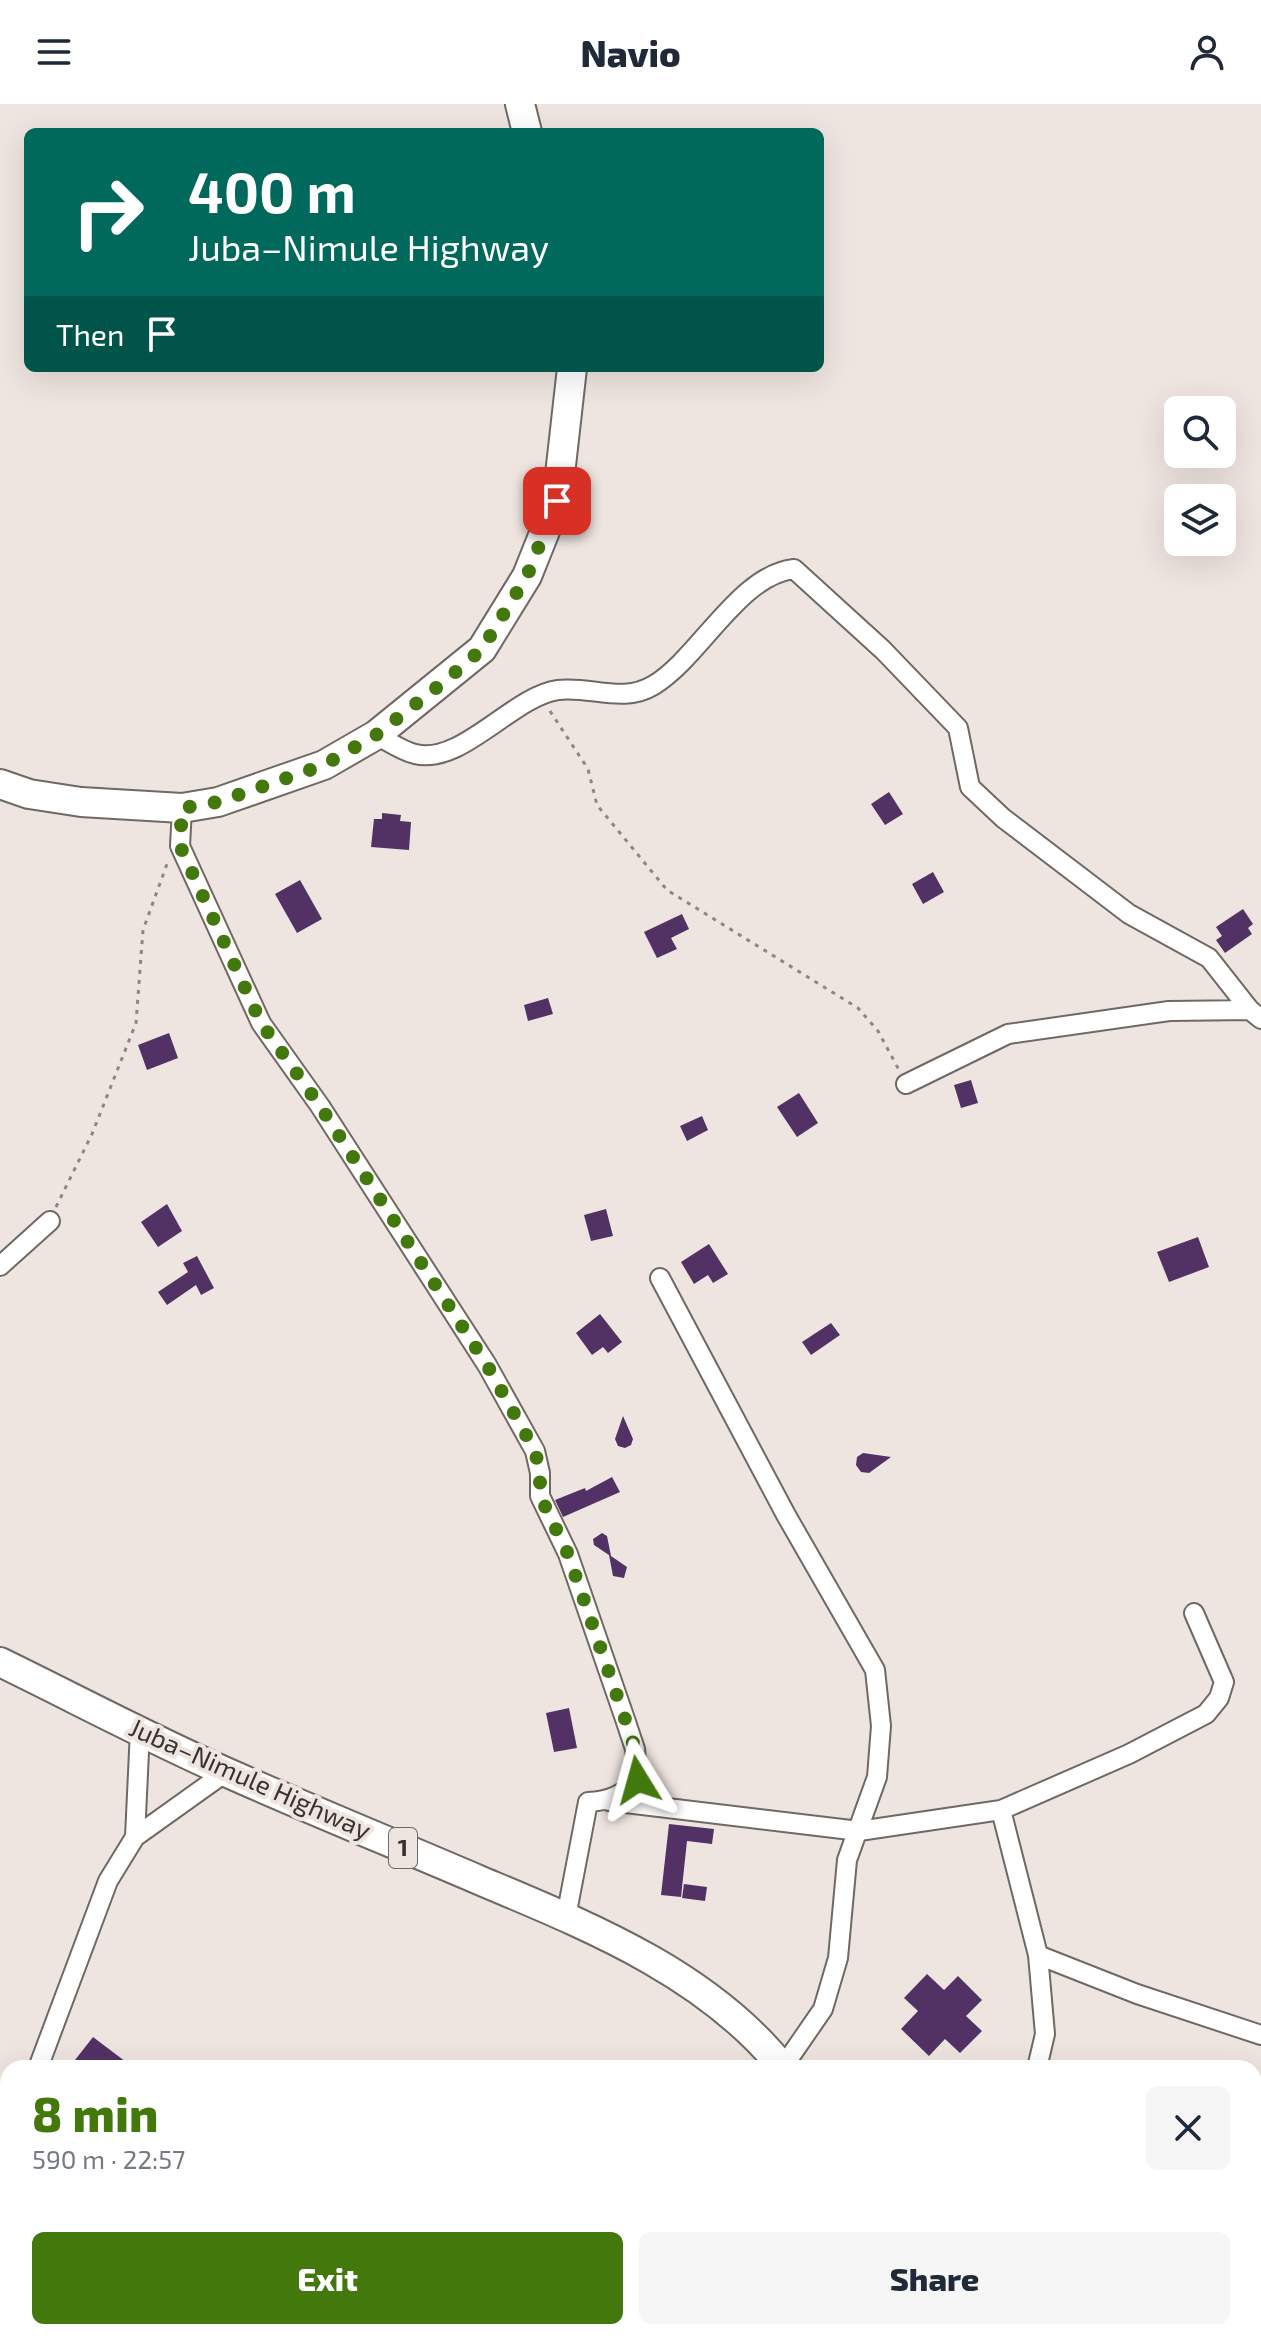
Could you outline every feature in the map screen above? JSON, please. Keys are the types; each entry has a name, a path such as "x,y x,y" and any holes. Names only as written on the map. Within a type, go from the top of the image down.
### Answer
{"main road":[{"path":"520,104 526,128"},
{"path":"0,784 29,794 81,802 182,808 218,802 324,765 376,735 482,649 527,576 557,501 572,372"},
{"name":"Juba–Nimule Highway","path":"0,1662 226,1772 566,1917 632,1949 693,1986 756,2034 777,2060"}],"street":[{"path":"376,735 416,755 441,752 557,690 629,696 655,684 754,588 777,571 794,569 883,650 958,728 970,787 1014,827 1129,914 1209,958 1256,1015"},
{"path":"182,808 180,846 261,1023 320,1106 487,1365 535,1451 540,1473 540,1496 568,1554 635,1749 638,1780 624,1793 607,1801"},
{"path":"906,1084 1008,1034 1169,1011 1256,1015"},
{"path":"0,1266 50,1221"},
{"path":"660,1278 786,1515 875,1670 881,1726 877,1777 847,1860 838,1958 823,2009 788,2060"},
{"path":"566,1917 588,1802 607,1801 859,1831 1001,1810 1129,1754 1206,1714 1219,1698 1224,1682 1194,1613"},
{"path":"135,1837 140,1730"},
{"path":"41,2060 108,1881 135,1837 226,1772"},
{"path":"1001,1810 1038,1955 1045,2034 1039,2060"},
{"path":"1038,1955 1137,1994 1261,2035"}],"path":[{"path":"539,698 569,737 588,769 597,805 667,890 858,1008 878,1031 906,1084"},
{"path":"50,1221 92,1134 136,1023 143,930 169,859 180,846"}],"building":[{"path":"889,792 903,814 885,825 871,804"},
{"path":"382,813 401,815 400,821 411,822 409,850 371,847 374,819 382,819"},
{"path":"933,872 944,892 923,904 912,884"},
{"path":"300,880 322,919 297,933 275,894"},
{"path":"1243,909 1253,924 1248,928 1252,934 1225,953 1216,940 1222,936 1216,927"},
{"path":"682,914 689,929 671,938 677,949 657,958 644,932"},
{"path":"548,998 553,1014 528,1021 524,1005"},
{"path":"169,1033 178,1058 147,1070 138,1045"},
{"path":"971,1080 978,1103 961,1108 954,1085"},
{"path":"799,1093 818,1123 797,1137 777,1107"},
{"path":"702,1116 708,1130 687,1141 680,1126"},
{"path":"167,1204 182,1231 158,1247 141,1222"},
{"path":"606,1209 613,1236 591,1241 584,1215"},
{"path":"1198,1237 1209,1267 1169,1282 1157,1252"},
{"path":"709,1244 728,1274 713,1283 708,1275 694,1284 681,1262"},
{"path":"197,1256 214,1288 201,1295 196,1285 167,1305 158,1292 188,1272 183,1263"},
{"path":"600,1314 622,1342 608,1353 603,1347 592,1355 576,1333"},
{"path":"831,1323 840,1335 811,1355 802,1342"},
{"path":"623,1416 633,1439 631,1445 625,1448 618,1446 615,1439"},
{"path":"863,1453 891,1457 869,1473 861,1472 856,1465 857,1457"},
{"path":"612,1477 620,1492 563,1517 555,1500 585,1488 586,1491"},
{"path":"602,1533 607,1536 611,1556 627,1567 624,1578 613,1576 609,1555 594,1545 593,1539"},
{"path":"569,1708 577,1748 554,1752 546,1713"},
{"path":"669,1824 714,1829 712,1844 687,1841 681,1897 661,1895"},
{"path":"684,1884 707,1887 705,1901 682,1898"},
{"path":"927,1974 944,1990 958,1976 982,2000 966,2016 982,2031 960,2053 945,2039 929,2056 901,2029 918,2011 904,1998"},
{"path":"93,2037 123,2060 75,2060"}],"route":[{"path":"557,501 527,576 482,649 376,735 324,765 218,802 182,808 180,846 261,1023 320,1106 487,1365 535,1451 540,1473 540,1496 568,1554 625,1719 635,1749 638,1780"}]}
